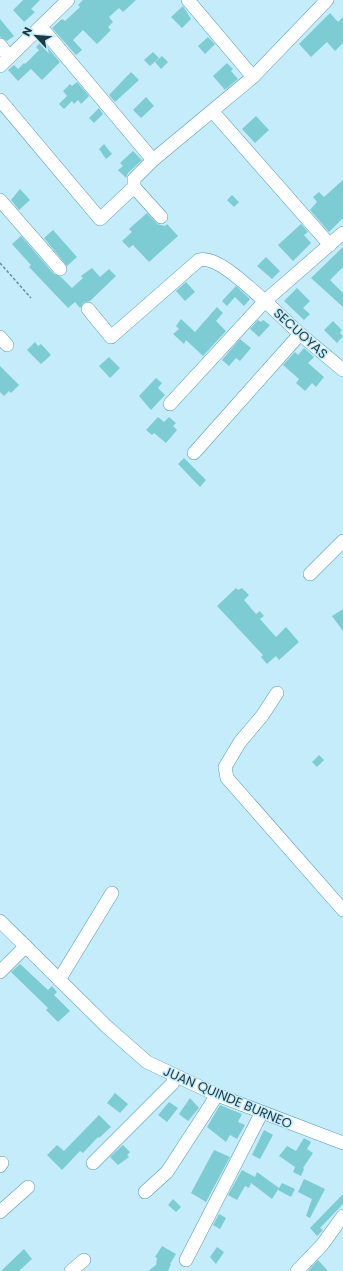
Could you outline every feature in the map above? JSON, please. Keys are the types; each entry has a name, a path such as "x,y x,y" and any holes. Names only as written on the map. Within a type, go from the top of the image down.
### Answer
{"street":[{"path":"0,45 5,62 68,0"},
{"path":"188,0 253,77"},
{"path":"161,217 134,187 134,179 153,160 213,112 253,77 327,0"},
{"path":"40,27 153,160"},
{"path":"0,100 100,219 134,187"},
{"path":"213,112 330,245"},
{"path":"0,200 60,269"},
{"name":"SECUOYAS","path":"343,233 265,301 300,334 343,370"},
{"path":"88,309 111,337 202,259 211,260 222,266 265,301 170,404"},
{"path":"194,453 300,334"},
{"path":"310,574 343,540"},
{"path":"277,693 262,716 240,742 225,767 227,778 343,910"},
{"path":"59,980 112,893"},
{"name":"JUAN QUINDE BURNEO","path":"0,921 106,1026 147,1062 217,1095 343,1143"},
{"path":"0,972 26,946"},
{"path":"93,1163 172,1084 176,1076"},
{"path":"145,1192 167,1172 217,1095"},
{"path":"186,1260 262,1112"},
{"path":"0,1212 28,1187"},
{"path":"297,1271 322,1245 343,1216"},
{"path":"71,1271 84,1260"}],"path":[{"path":"0,263 31,298"}],"building":[{"path":"23,0 40,0 31,9 35,12 24,22 13,10"},
{"path":"83,0 136,0 123,12 119,8 109,17 113,22 108,27 111,30 97,44 83,30 73,40 82,50 76,55 52,28 62,19 65,21 80,7 78,5"},
{"path":"183,6 191,19 182,28 171,17"},
{"path":"330,13 338,22 343,17 343,43 335,51 327,42 311,57 299,44"},
{"path":"0,19 14,36 7,41 0,37"},
{"path":"208,37 215,44 205,54 198,46"},
{"path":"42,41 60,62 42,80 31,69 18,81 8,70 14,65 18,69 24,63 25,64 39,50 36,47"},
{"path":"153,52 159,58 150,66 144,60"},
{"path":"162,56 168,62 161,69 155,62"},
{"path":"227,63 233,69 231,71 238,79 225,90 213,76"},
{"path":"131,72 139,80 115,102 109,95"},
{"path":"77,82 89,96 81,104 78,100 74,104 72,101 64,109 59,104 67,96 63,91 70,84 72,86"},
{"path":"146,97 154,106 141,118 133,110"},
{"path":"99,108 103,114 94,123 89,118"},
{"path":"256,116 269,130 255,143 242,129"},
{"path":"104,144 112,154 106,159 99,149"},
{"path":"133,151 142,160 128,173 126,178 118,170 123,166 120,163"},
{"path":"343,180 343,218 329,232 310,210 317,202 313,197 319,192 324,197"},
{"path":"20,189 30,200 19,210 11,200"},
{"path":"232,195 239,202 234,207 227,200"},
{"path":"147,213 157,224 165,226 167,224 178,236 149,262 133,245 129,248 122,241 132,232 129,229"},
{"path":"301,224 308,232 304,235 311,243 293,261 278,245"},
{"path":"53,230 77,257 67,266 44,238"},
{"path":"21,236 54,274 61,277 72,288 83,278 81,276 92,268 100,277 109,269 116,276 90,301 83,303 80,308 75,302 68,308 29,267 31,265 12,244"},
{"path":"343,247 343,267 330,280 343,293 343,307 311,278"},
{"path":"266,257 280,271 272,279 257,266"},
{"path":"186,282 195,292 185,301 176,291"},
{"path":"236,286 250,299 244,306 235,297 227,306 222,301"},
{"path":"297,288 310,301 303,308 310,314 304,320 284,301"},
{"path":"217,307 223,313 216,321 226,331 203,356 186,340 184,344 173,334 179,329 176,326 181,319 195,332"},
{"path":"258,320 261,322 263,320 270,325 259,337 250,329"},
{"path":"333,321 342,330 340,333 343,336 337,343 324,330"},
{"path":"240,339 251,348 240,361 236,358 229,366 222,360"},
{"path":"35,342 38,346 41,344 51,355 41,364 27,350"},
{"path":"304,348 314,357 308,363 324,377 316,387 312,383 305,391 296,383 299,379 283,365 295,352 298,355"},
{"path":"109,357 120,368 110,378 99,366"},
{"path":"0,366 19,385 11,393 9,391 4,396 0,392"},
{"path":"156,378 162,383 158,388 165,395 151,410 139,396"},
{"path":"158,417 164,422 169,417 176,423 173,426 177,430 166,443 154,433 152,435 146,430"},
{"path":"184,458 206,480 200,487 178,464"},
{"path":"236,588 238,590 242,588 249,595 244,600 256,614 260,611 264,616 260,619 276,637 286,627 299,642 279,660 276,656 267,664 261,657 263,655 217,606"},
{"path":"343,609 343,631 332,616"},
{"path":"319,755 324,760 317,767 312,762"},
{"path":"20,964 48,990 52,986 57,992 54,995 70,1011 58,1022 46,1010 48,1008 11,972"},
{"path":"115,1093 128,1104 120,1113 107,1103"},
{"path":"190,1098 199,1108 188,1121 179,1114"},
{"path":"169,1102 178,1108 167,1122 158,1115"},
{"path":"220,1105 242,1114 238,1122 245,1125 237,1139 230,1135 226,1142 207,1127"},
{"path":"99,1115 111,1127 99,1138 98,1137 83,1153 80,1151 62,1170 47,1155 57,1145 64,1151"},
{"path":"264,1130 273,1135 260,1159 252,1155"},
{"path":"304,1138 311,1142 307,1149 313,1153 303,1168 304,1169 301,1176 293,1172 295,1167 279,1156 287,1146 296,1151"},
{"path":"123,1145 130,1152 127,1155 129,1157 118,1165 110,1157"},
{"path":"214,1150 230,1157 206,1202 191,1193"},
{"path":"242,1170 255,1177 257,1172 279,1188 272,1199 251,1183 249,1188 245,1186 237,1200 228,1195"},
{"path":"304,1179 325,1189 310,1218 306,1216 312,1199 298,1192"},
{"path":"282,1183 295,1189 291,1197 278,1190"},
{"path":"343,1194 343,1204 320,1228 323,1230 317,1236 310,1228"},
{"path":"173,1199 181,1207 176,1212 168,1205"},
{"path":"219,1214 226,1218 220,1229 213,1225"},
{"path":"162,1246 176,1254 168,1271 148,1271 156,1265 157,1258 155,1257"},
{"path":"217,1247 224,1252 216,1264 210,1257"},
{"path":"24,1249 32,1259 19,1271 1,1271"},
{"path":"318,1260 328,1271 308,1271"}]}
